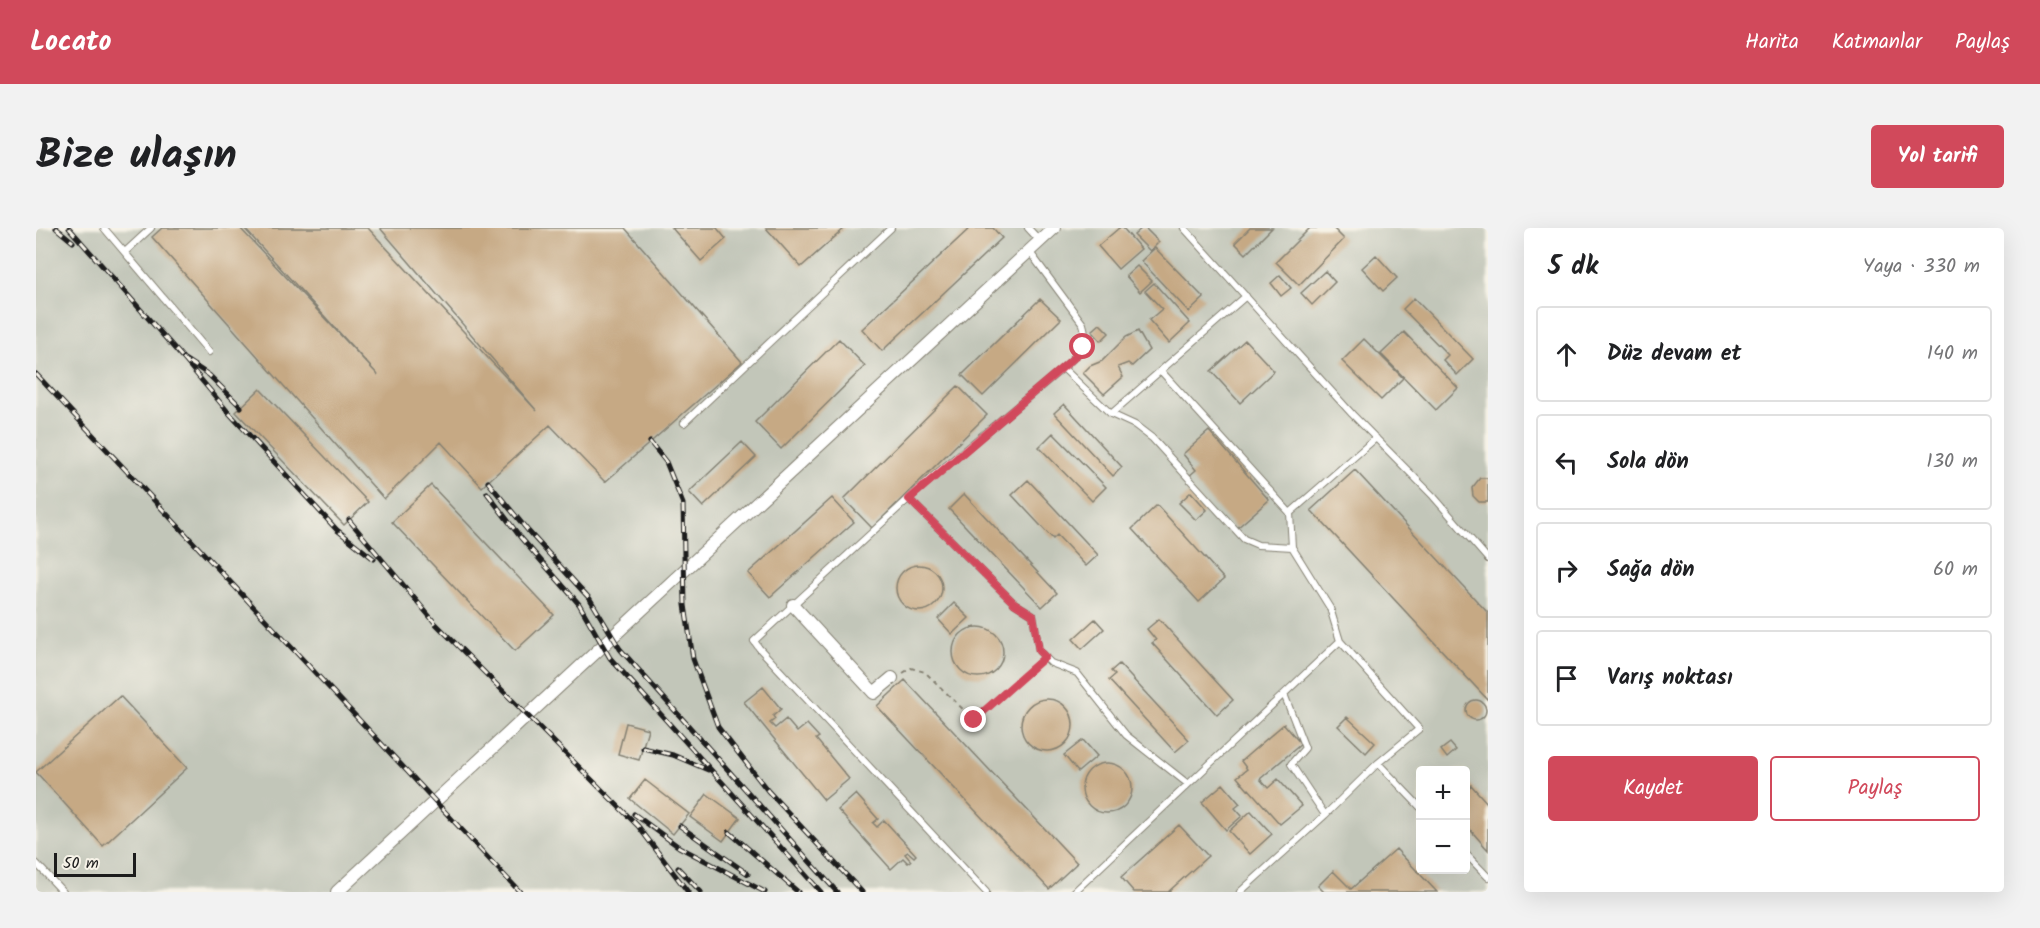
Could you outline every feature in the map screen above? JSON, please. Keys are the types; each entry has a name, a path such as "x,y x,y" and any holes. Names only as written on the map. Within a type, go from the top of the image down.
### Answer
{"street":[{"path":"337,892 1054,228"},
{"path":"793,605 874,693 892,678"}],"lane":[{"path":"104,228 209,352"},
{"path":"125,252 151,228"},
{"path":"684,423 891,228"},
{"path":"1029,228 1040,241"},
{"path":"1184,228 1488,558"},
{"path":"986,892 754,641 909,499 1080,352 1085,342 1083,324 1029,251"},
{"path":"1111,414 1246,296"},
{"path":"1063,368 1111,414 1135,425 1152,438 1244,539 1258,545 1292,547"},
{"path":"1161,371 1290,513 1292,547 1330,608 1340,641 1419,729 1378,763 1240,892"},
{"path":"1290,513 1376,438"},
{"path":"909,499 1014,603 1033,615 1039,651 1051,663 1077,673 1126,735 1188,784"},
{"path":"1074,892 1340,641"},
{"path":"1284,694 1305,748 1291,764 1325,815"},
{"path":"1378,763 1416,803"},
{"path":"1470,858 1488,877"},
{"path":"36,863 63,892"}],"path":[{"path":"892,678 911,668 925,672 974,720 1045,657"}],"shaded area":[{"path":"36,228 1488,228 1488,892 36,892"}],"building":[{"path":"162,228 240,228 378,375 244,228 368,228 537,411 380,228 625,228 742,362 605,482 550,425 482,487 441,442 384,499 152,237"},
{"path":"672,228 717,228 726,239 701,261"},
{"path":"766,228 845,228 801,267"},
{"path":"970,228 993,228 1002,238 882,351 862,329"},
{"path":"1119,228 1123,228 1141,249 1118,269 1098,246"},
{"path":"1145,228 1159,242 1150,251 1134,235"},
{"path":"1250,228 1272,228 1246,254 1235,243"},
{"path":"1310,228 1333,228 1344,239 1299,285 1276,262"},
{"path":"1155,248 1204,298 1189,312 1141,261"},
{"path":"1376,255 1397,278 1383,291 1362,268"},
{"path":"1137,266 1152,281 1140,292 1126,276"},
{"path":"1325,271 1335,282 1312,305 1301,293"},
{"path":"1280,275 1291,288 1281,296 1271,283"},
{"path":"1154,283 1190,323 1169,343 1149,320 1162,309 1145,291"},
{"path":"1414,298 1473,359 1457,375 1443,360 1448,355 1403,309"},
{"path":"1040,299 1061,319 983,396 962,375"},
{"path":"1100,324 1109,333 1101,341 1092,331"},
{"path":"1138,331 1149,350 1132,366 1128,363 1118,367 1123,377 1104,394 1083,373 1090,366 1102,361 1126,337"},
{"path":"1404,332 1458,388 1436,410 1381,354"},
{"path":"839,339 865,366 781,449 755,422"},
{"path":"1364,339 1403,378 1381,400 1342,361"},
{"path":"1245,340 1274,371 1240,403 1211,371"},
{"path":"958,386 987,415 872,528 844,499"},
{"path":"260,389 368,502 344,525 236,412"},
{"path":"1064,404 1122,467 1113,476 1054,413"},
{"path":"1209,431 1269,500 1236,529 1189,476 1196,470 1183,454"},
{"path":"1053,433 1106,487 1092,501 1039,447"},
{"path":"742,442 756,457 703,507 689,492"},
{"path":"1355,470 1488,613 1488,700 1311,510"},
{"path":"1480,478 1488,478 1488,502 1479,502 1473,496 1472,488"},
{"path":"1028,480 1098,555 1086,566 1057,535 1053,539 1012,495"},
{"path":"431,485 554,615 515,651 392,522"},
{"path":"1191,492 1207,510 1196,520 1179,503"},
{"path":"964,494 1057,593 1042,607 949,509"},
{"path":"832,498 854,522 770,597 748,573"},
{"path":"1157,505 1224,579 1199,602 1132,529"},
{"path":"919,565 935,572 942,588 935,604 919,611 903,604 896,588 903,572"},
{"path":"954,603 969,618 952,634 938,619"},
{"path":"1095,619 1104,629 1082,649 1073,639"},
{"path":"1159,619 1233,700 1217,715 1152,643 1156,640 1147,629"},
{"path":"973,627 983,627 996,634 1003,647 1003,657 996,670 983,677 973,677 964,673 957,666 953,657 953,647 957,638 964,631"},
{"path":"1119,664 1189,740 1175,752 1109,680 1115,675 1111,671"},
{"path":"905,680 1077,863 1049,889 877,706"},
{"path":"763,687 781,709 773,716 775,719 770,723 775,728 786,719 797,732 807,724 819,737 816,739 849,779 824,800 744,702"},
{"path":"120,696 187,768 103,846 36,772"},
{"path":"1047,699 1057,701 1065,707 1071,715 1073,725 1071,735 1065,743 1057,749 1047,751 1037,749 1029,743 1023,735 1021,725 1023,715 1029,707 1037,701"},
{"path":"1476,700 1483,703 1486,710 1483,717 1476,720 1469,717 1466,710 1469,703"},
{"path":"1347,717 1375,743 1366,753 1338,726"},
{"path":"626,723 648,729 639,760 618,754"},
{"path":"1284,724 1301,744 1260,779 1268,788 1278,779 1302,806 1280,824 1237,777 1247,769 1241,761"},
{"path":"1083,740 1097,756 1078,772 1064,755"},
{"path":"1450,743 1456,750 1447,758 1441,750"},
{"path":"1107,763 1116,765 1127,774 1132,788 1130,797 1121,808 1107,813 1098,811 1087,802 1082,788 1084,779 1093,768"},
{"path":"645,780 689,814 673,834 630,799"},
{"path":"1223,784 1240,804 1235,808 1242,816 1226,830 1202,802"},
{"path":"1470,786 1488,804 1488,850 1470,830"},
{"path":"707,794 740,818 723,841 690,817"},
{"path":"856,794 878,819 873,823 877,827 884,820 916,855 914,857 908,852 905,854 911,861 908,863 903,858 891,869 838,810"},
{"path":"1251,811 1272,834 1250,854 1229,831"},
{"path":"1179,825 1208,856 1168,892 1134,892 1121,877"},
{"path":"1396,849 1416,870 1416,874 1420,874 1437,892 1324,892 1318,886 1333,871 1351,889"}],"railway":[{"path":"56,228 73,242"},
{"path":"69,228 183,358 209,375 241,407"},
{"path":"183,358 229,413 337,530 374,559"},
{"path":"36,374 520,892"},
{"path":"650,442 666,462 683,504 685,605 693,659 718,727 768,791 862,892"},
{"path":"488,482 529,532 590,599 620,649 837,892"},
{"path":"487,493 521,538 579,604 610,658 821,892"},
{"path":"349,520 436,624 638,826 688,892"},
{"path":"643,748 673,755 708,770"},
{"path":"634,814 679,847 765,892"},
{"path":"680,826 748,874"},
{"path":"729,832 798,892"},
{"path":"678,868 701,892"}],"route":[{"path":"974,720 1045,657 1039,651 1033,615 1014,603 909,499 1076,356 1083,347"}]}
